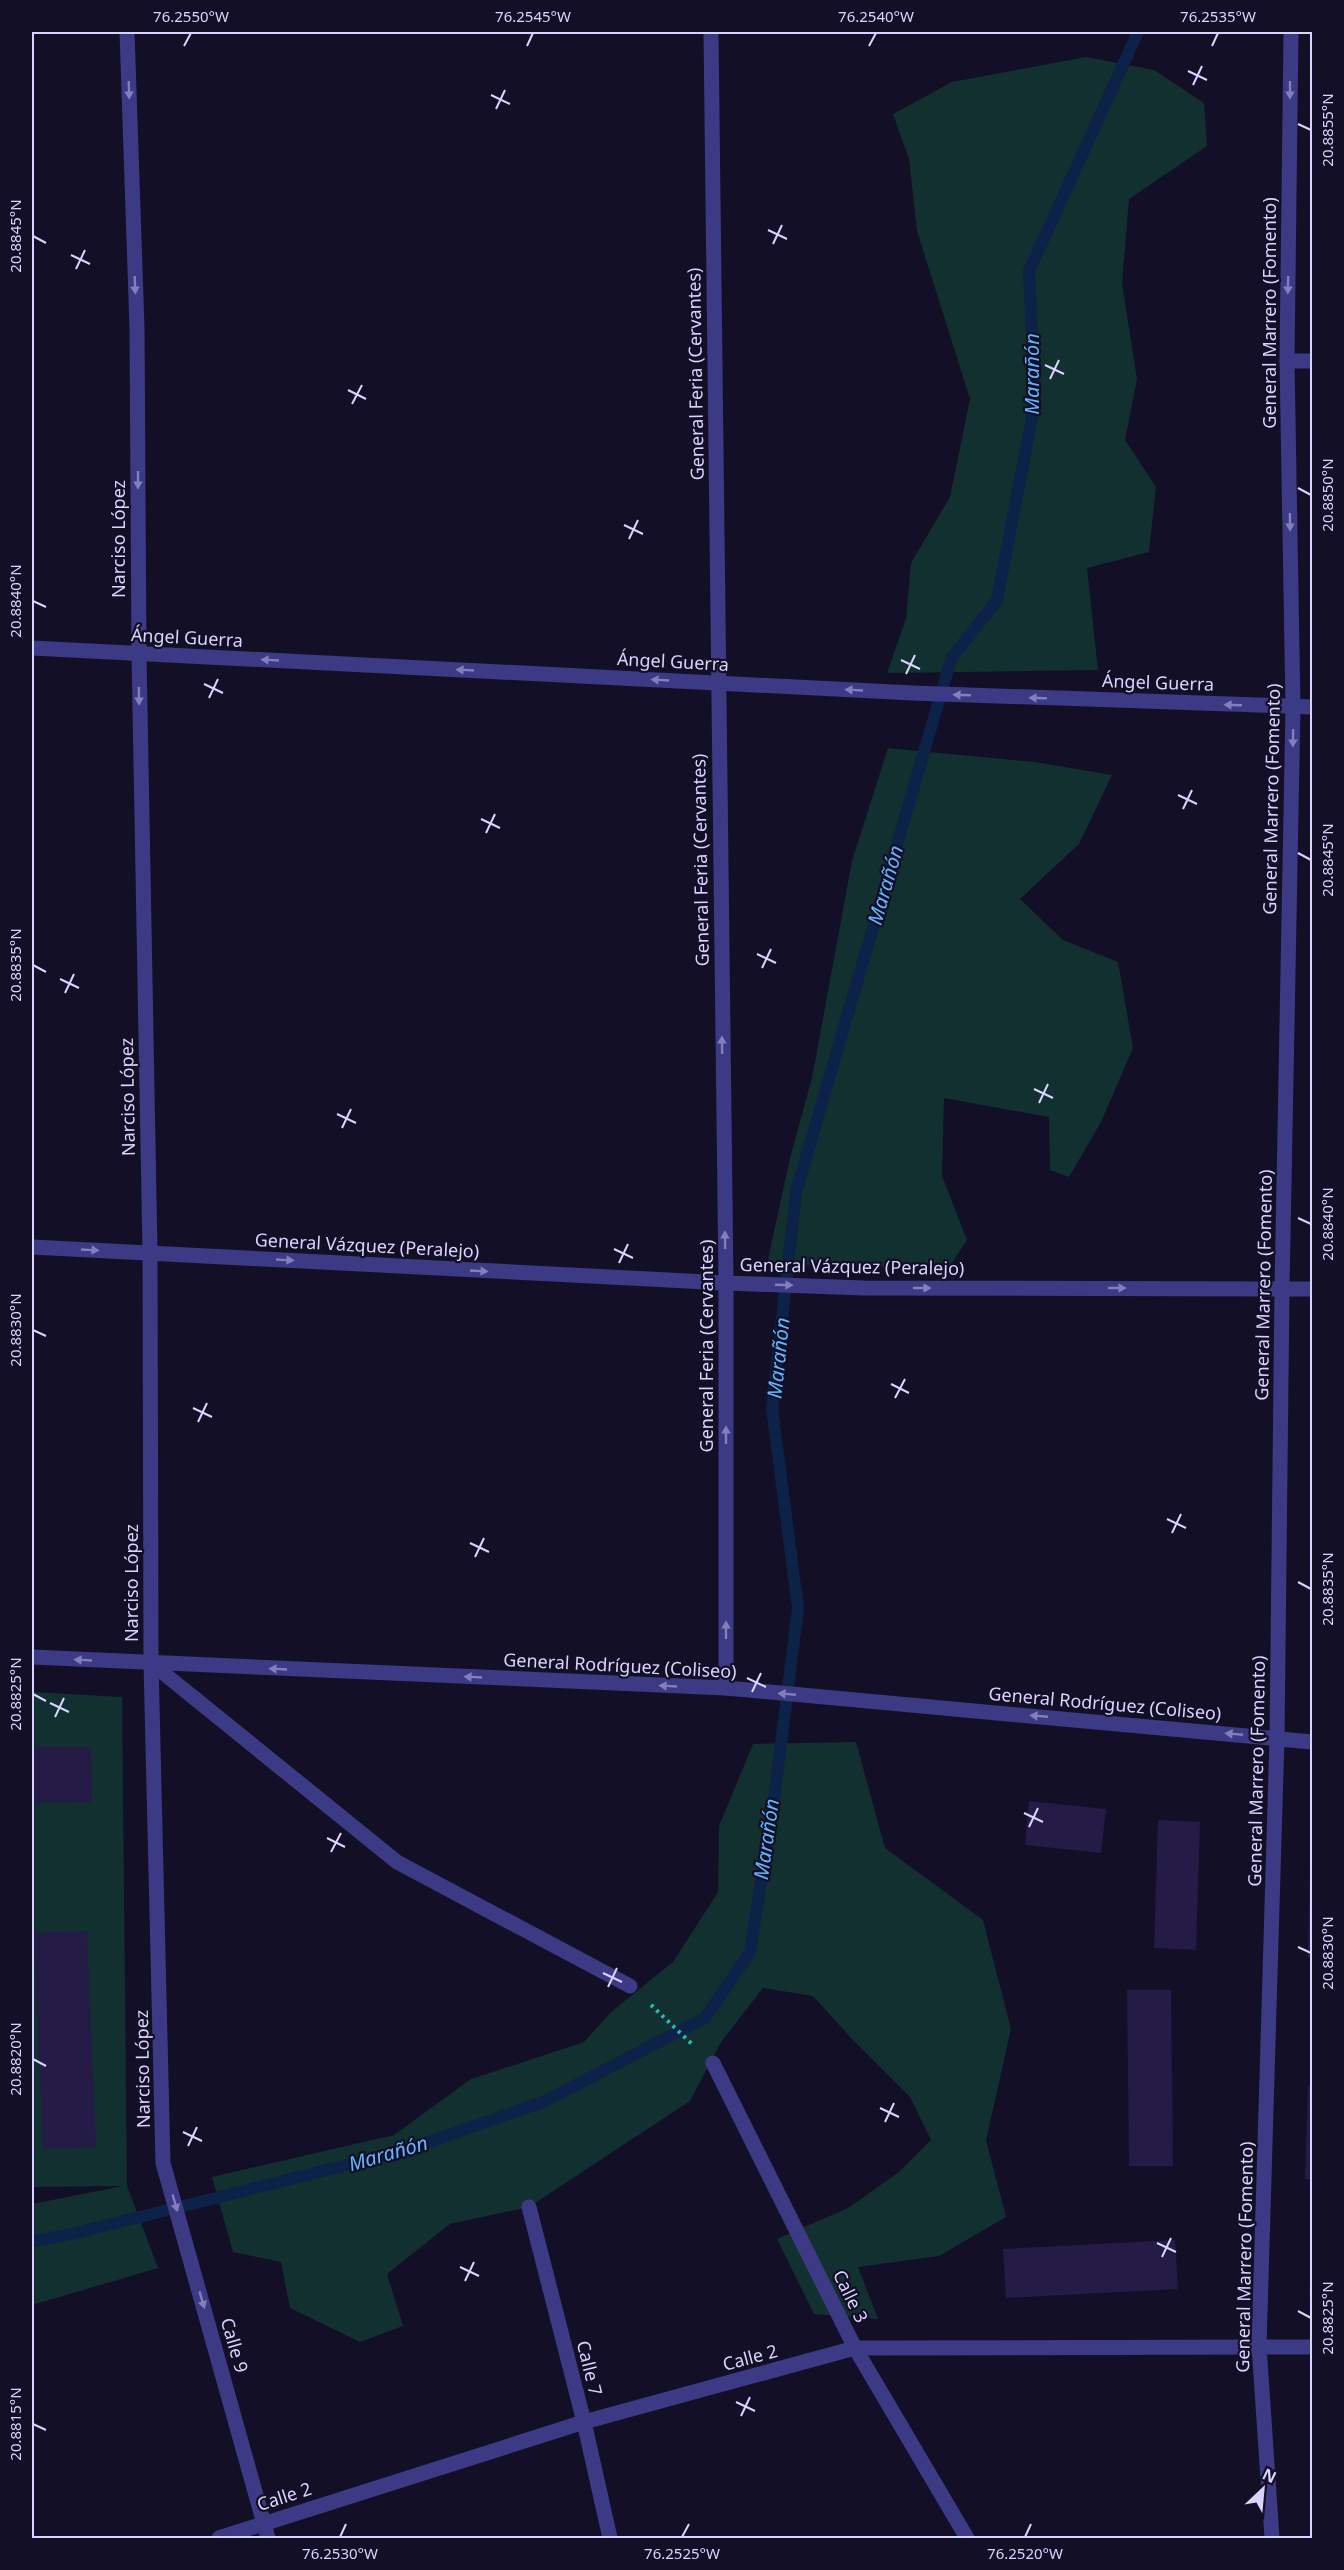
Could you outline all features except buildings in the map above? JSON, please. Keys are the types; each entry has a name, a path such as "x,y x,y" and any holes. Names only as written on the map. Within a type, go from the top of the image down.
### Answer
{"street":[{"name":"Narciso López","path":"128,32 137,328 139,654 150,1253 151,1663 163,2163"},
{"name":"General Feria (Cervantes)","path":"711,32 726,1284 726,1688"},
{"name":"General Marrero (Fomento)","path":"1272,2538 1259,2346 1277,1738 1282,1288 1293,707 1287,361 1291,32"},
{"path":"1287,361 1312,361"},
{"name":"Ángel Guerra","path":"32,648 913,693 1312,707"},
{"name":"General Vázquez (Peralejo)","path":"32,1247 726,1284 864,1288 1312,1289"},
{"name":"General Rodríguez (Coliseo)","path":"32,1657 726,1688 1312,1742"},
{"path":"151,1663 397,1862 630,1986"},
{"name":"Calle 3","path":"713,2063 855,2348 968,2538"},
{"name":"Calle 9","path":"163,2163 268,2538"},
{"name":"Calle 7","path":"529,2207 584,2422 610,2538"},
{"name":"Calle 2","path":"219,2538 584,2422 855,2348 1312,2347"}],"path":[{"path":"630,1986 713,2063"}],"green space":[{"path":"1086,57 1154,70 1204,103 1207,146 1129,199 1122,283 1137,379 1125,440 1156,487 1149,552 1087,568 1098,670 887,673 906,619 911,563 950,497 970,399 917,231 909,159 893,114 952,82"},
{"path":"888,748 1035,762 1112,775 1079,844 1020,899 1063,940 1118,962 1133,1048 1101,1122 1069,1177 1050,1170 1049,1117 944,1098 942,1176 967,1240 948,1269 767,1264 790,1158 812,1078 852,861"},
{"path":"32,1692 122,1697 127,2186 158,2268 32,2305 32,2204 123,2186 32,2187"},
{"path":"856,1742 885,1848 983,1920 1011,2029 986,2140 1006,2217 939,2256 858,2267 878,2319 814,2314 777,2239 848,2208 899,2172 931,2140 910,2097 813,1996 763,1988 721,2042 690,2101 529,2207 450,2224 387,2274 403,2326 360,2342 290,2308 281,2262 233,2252 212,2177 394,2135 471,2079 584,2042 611,2012 673,1962 718,1892 719,1826 753,1744"}],"waterway":[{"name":"Marañón","path":"32,2241 68,2235 403,2151 543,2102 705,2018 750,1952 773,1807 798,1608 772,1409 796,1192 951,659 997,600 1035,402 1029,271 1138,32"}]}
